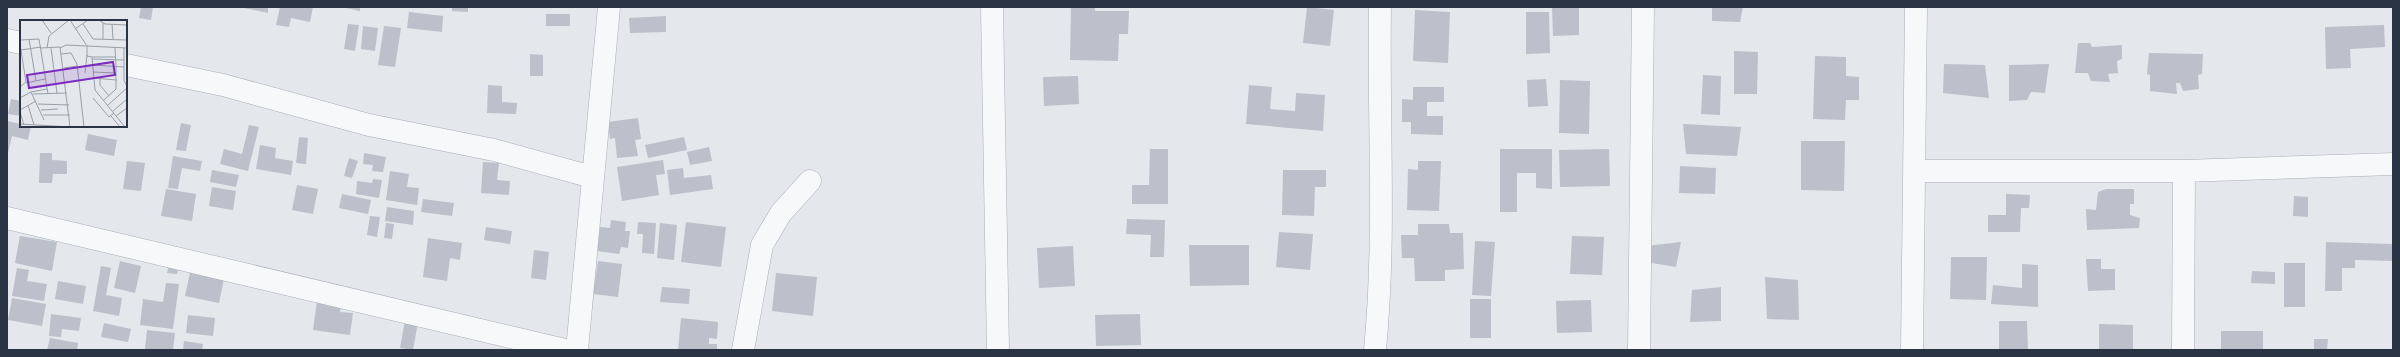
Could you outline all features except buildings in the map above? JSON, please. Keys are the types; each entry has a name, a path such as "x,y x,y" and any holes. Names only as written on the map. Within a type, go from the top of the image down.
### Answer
{"street":[{"path":"577,350 609,7"},
{"path":"992,7 998,350"},
{"path":"1375,350 1380,300 1382,184 1380,7"},
{"path":"1639,350 1643,7"},
{"path":"1912,350 1916,7"},
{"path":"7,40 20,43"},
{"path":"127,65 223,85 369,125 494,150 592,177"},
{"path":"1915,171 2184,171 2393,164"},
{"path":"2183,350 2184,171"},
{"path":"743,350 762,245 781,213 810,181"},
{"path":"7,218 565,350"}]}
